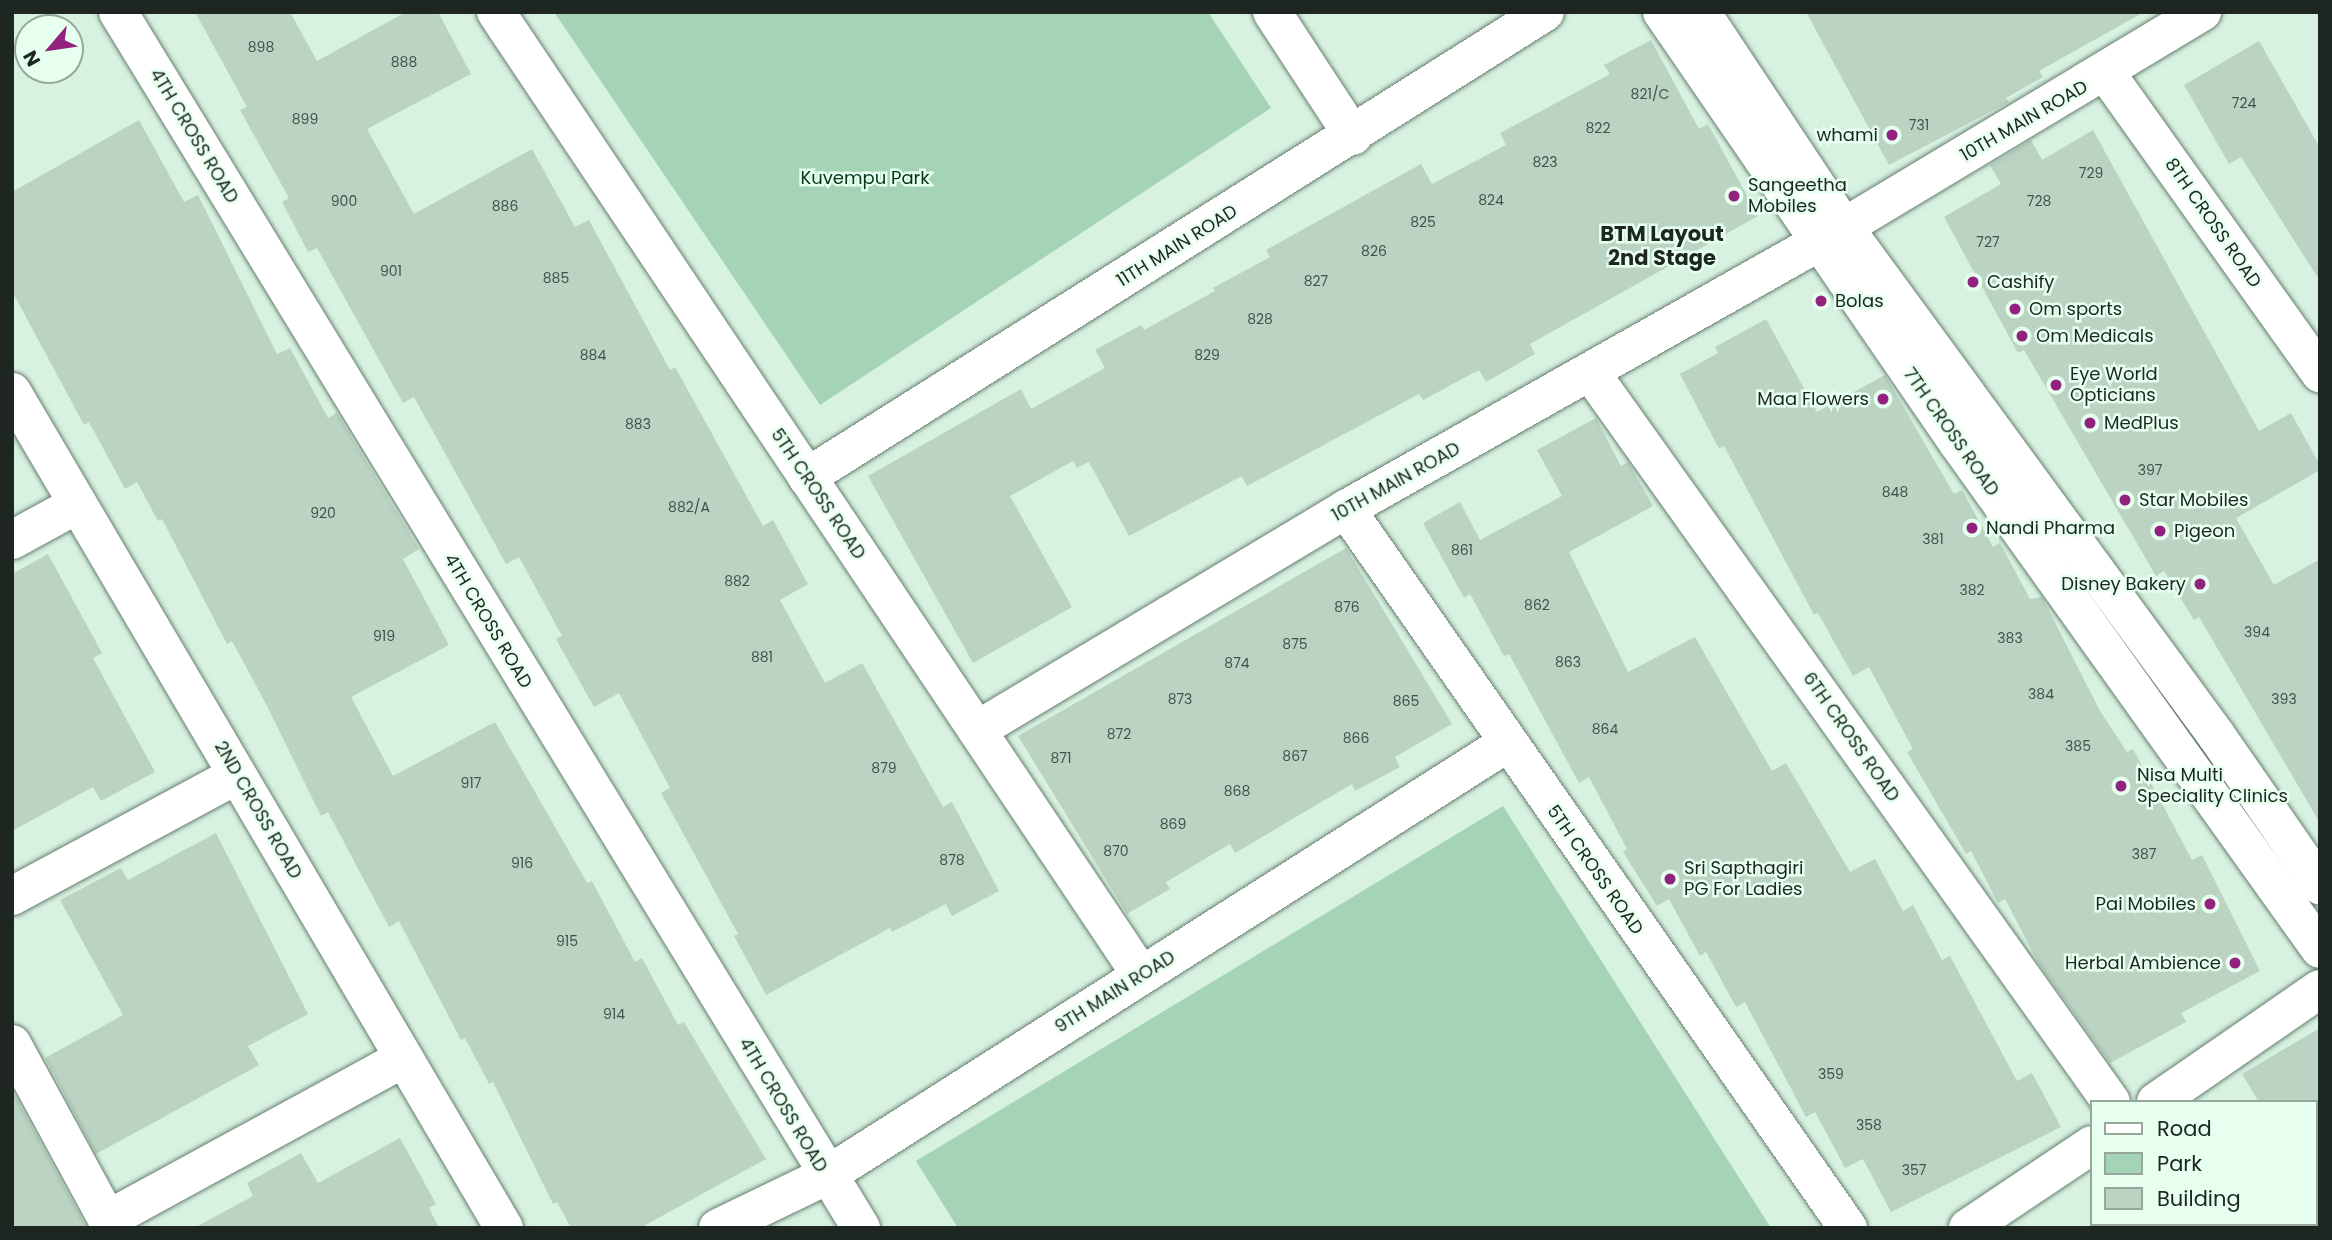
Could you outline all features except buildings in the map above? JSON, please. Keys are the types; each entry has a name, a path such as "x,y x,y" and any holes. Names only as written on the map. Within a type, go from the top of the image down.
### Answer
{"street":[{"name":"4TH CROSS ROAD","path":"118,12 826,1176 862,1228"},
{"name":"5TH CROSS ROAD","path":"496,12 1141,975"},
{"path":"1272,12 1353,136"},
{"name":"11TH MAIN ROAD","path":"807,477 1353,136 1545,12"},
{"name":"7TH CROSS ROAD","path":"1662,12 2216,735 2320,885"},
{"name":"7TH CROSS ROAD","path":"1701,12 1832,234 2320,949"},
{"name":"10TH MAIN ROAD","path":"977,730 1346,509 1591,373 1832,234 2106,73 2202,12"},
{"name":"8TH CROSS ROAD","path":"2106,73 2320,373"},
{"name":"6TH CROSS ROAD","path":"1591,373 2110,1100"},
{"name":"2ND CROSS ROAD","path":"12,392 504,1228"},
{"path":"12,540 78,503"},
{"name":"5TH CROSS ROAD","path":"1346,509 1506,744 1848,1228"},
{"name":"9TH MAIN ROAD","path":"718,1228 826,1176 1506,744"},
{"path":"12,896 237,775"},
{"path":"2159,1100 2320,989"},
{"path":"12,1044 109,1224 404,1058"},
{"path":"1968,1228 2090,1146"}],"green space":[{"name":"Kuvempu Park","path":"554,12 1208,12 1271,108 820,405"},
{"path":"1503,806 1771,1228 958,1228 916,1161"}],"place":[{"name":"whami","path":"1892,135"},
{"name":"Sangeetha Mobiles","path":"1734,196"},
{"name":"Cashify","path":"1973,282"},
{"name":"Bolas","path":"1821,301"},
{"name":"Om sports","path":"2015,309"},
{"name":"Om Medicals","path":"2022,336"},
{"name":"Eye World Opticians","path":"2056,385"},
{"name":"Maa Flowers","path":"1883,399"},
{"name":"MedPlus","path":"2090,423"},
{"name":"Star Mobiles","path":"2125,500"},
{"name":"Nandi Pharma","path":"1972,528"},
{"name":"Pigeon","path":"2160,531"},
{"name":"Disney Bakery","path":"2200,584"},
{"name":"Nisa Multi Speciality Clinics","path":"2121,786"},
{"name":"Sri Sapthagiri PG For Ladies","path":"1670,879"},
{"name":"Pai Mobiles","path":"2210,904"},
{"name":"Herbal Ambience","path":"2235,963"}],"district":[{"name":"BTM Layout 2nd Stage","path":"1662,246"}]}
